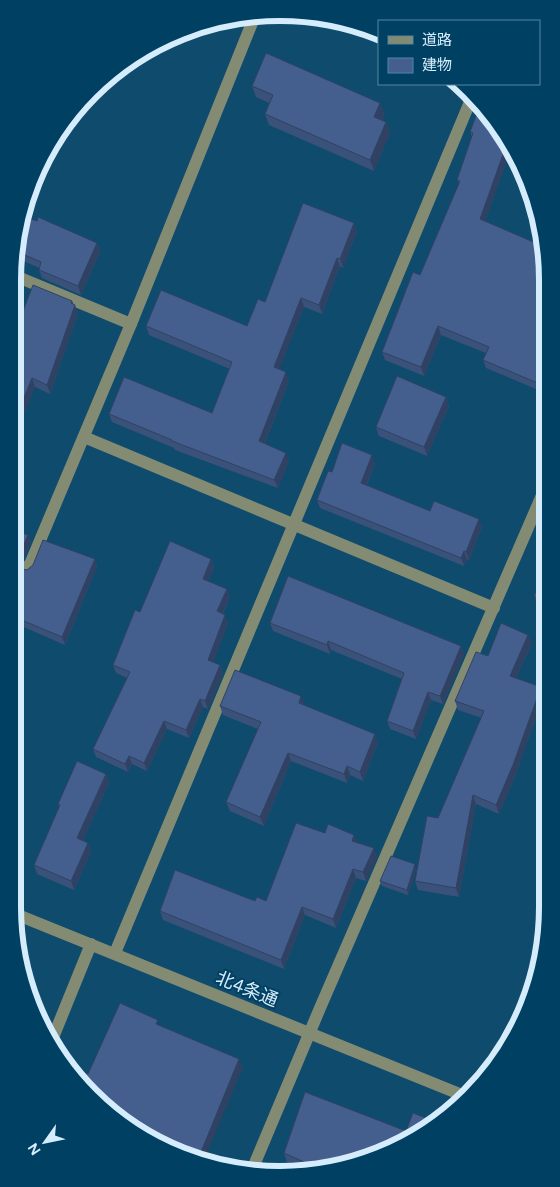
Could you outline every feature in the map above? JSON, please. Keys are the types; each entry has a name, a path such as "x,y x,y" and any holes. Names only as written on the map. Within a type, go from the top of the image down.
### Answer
{"street":[{"path":"21,566 28,569 84,438 252,23"},
{"path":"115,954 469,103"},
{"path":"21,278 131,324"},
{"path":"84,438 494,608"},
{"path":"254,1164 309,1033 539,502"},
{"name":"北4条通","path":"22,916 459,1094"},
{"path":"55,1033 91,944"}],"building":[{"path":"266,53 380,103 374,117 386,122 370,160 265,114 273,95 252,86"},
{"path":"477,112 504,151 480,219 537,243 539,280 539,384 483,360 489,347 438,326 421,367 382,352 413,272 420,275 460,181 457,180 473,133 470,132"},
{"path":"303,203 354,223 340,259 337,258 319,305 301,298 274,367 286,372 259,441 286,453 274,480 172,441 109,414 124,377 212,413 232,362 146,326 161,290 247,326 258,299 265,302"},
{"path":"38,217 97,243 78,286 39,270 41,262 23,254 29,218 37,221"},
{"path":"33,285 72,301 71,303 75,305 47,385 32,378 21,405 21,310 23,311"},
{"path":"397,376 446,397 424,447 376,427"},
{"path":"342,443 372,455 361,483 430,511 434,501 479,519 466,552 464,551 461,558 317,500 328,471 332,472"},
{"path":"21,532 28,535 21,551"},
{"path":"43,540 95,559 62,637 21,620 21,569 27,570 33,565"},
{"path":"170,541 211,559 203,579 227,589 217,611 225,615 208,660 220,665 205,701 200,699 186,730 164,721 144,763 129,756 125,764 93,749 130,672 113,665 135,610 140,612"},
{"path":"288,576 461,646 440,696 428,692 413,731 387,721 404,673 328,641 327,645 270,623"},
{"path":"539,585 539,598 534,596"},
{"path":"501,623 528,635 510,676 539,686 539,693 513,765 496,805 473,795 456,888 415,881 427,816 438,818 484,711 455,701 476,652 488,656"},
{"path":"235,670 301,696 299,703 375,734 360,772 347,766 344,774 288,753 260,817 226,802 261,722 220,706"},
{"path":"77,761 106,774 77,838 88,843 71,881 34,865"},
{"path":"296,823 325,833 328,824 354,835 352,841 374,848 363,872 353,869 333,919 302,907 281,960 160,911 175,870 255,901 257,897 266,901"},
{"path":"391,856 415,864 407,890 380,881"},
{"path":"120,1003 158,1020 156,1024 239,1059 201,1153 166,1139 136,1122 109,1102 79,1070 88,1074"},
{"path":"305,1092 406,1131 413,1113 428,1119 394,1139 347,1157 303,1165 304,1162 284,1153"}]}
